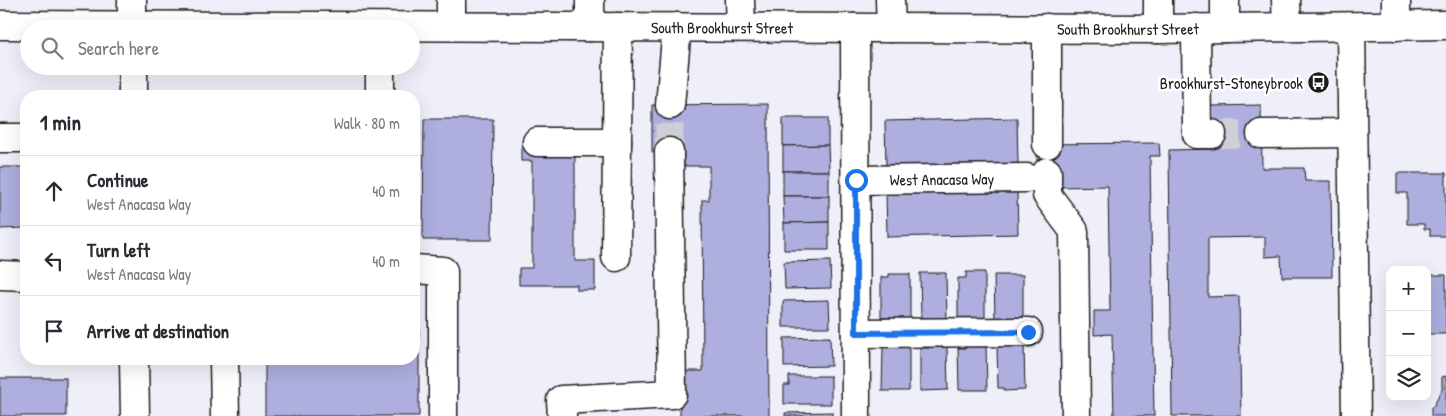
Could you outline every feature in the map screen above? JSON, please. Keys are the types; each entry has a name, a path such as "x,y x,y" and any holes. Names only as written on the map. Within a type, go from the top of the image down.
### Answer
{"main road":[{"path":"740,0 741,27"},
{"path":"890,0 891,28"},
{"path":"1158,0 1158,29"},
{"path":"1225,0 1225,28"},
{"path":"1286,0 1286,27"},
{"name":"South Brookhurst Street","path":"415,20 451,13 590,13 618,26 1158,29 1351,26 1396,13 1446,25"},
{"name":"South Brookhurst Street","path":"94,20 132,18 187,20"},
{"name":"South Brookhurst Street","path":"0,25 20,24"},
{"path":"616,257 618,26"},
{"path":"1351,26 1356,416"},
{"path":"670,105 677,27"},
{"path":"855,28 856,416"},
{"path":"1047,28 1047,144"},
{"path":"1196,28 1204,134"},
{"path":"133,75 133,90"},
{"path":"380,75 380,90"},
{"path":"1261,134 1352,133"},
{"path":"0,138 20,138"},
{"path":"537,142 617,142"},
{"path":"562,416 561,400 672,394 669,152"},
{"name":"West Anacasa Way","path":"856,180 1037,175 1047,195 1074,231 1076,416"},
{"path":"420,269 443,271 443,416"},
{"path":"0,275 20,276"},
{"path":"856,333 1028,332"},
{"path":"134,365 135,416"},
{"path":"224,365 224,416"}],"building":[{"path":"768,104 769,416 680,416 680,371 703,371 702,200 709,200 709,166 678,166 678,152 652,152 652,105"},
{"path":"1261,105 1262,168 1304,168 1305,181 1331,181 1332,277 1282,277 1281,256 1265,257 1265,237 1208,238 1208,297 1239,296 1241,416 1172,416 1169,150 1212,149 1212,106"},
{"path":"783,118 828,118 828,145 783,146"},
{"path":"1017,118 1018,164 886,166 885,121"},
{"path":"424,119 493,119 492,240 423,240"},
{"path":"1159,143 1160,156 1150,156 1154,416 1114,416 1112,334 1094,335 1094,311 1110,311 1108,186 1057,187 1037,172 1037,144"},
{"path":"828,145 829,171 783,171 783,146"},
{"path":"521,147 575,147 575,261 595,261 595,290 577,290 577,285 519,285 519,268 532,268 532,161 521,161"},
{"path":"0,167 20,167 20,228 0,229"},
{"path":"783,171 829,171 829,196 783,196"},
{"path":"1397,173 1446,173 1446,236 1430,236 1430,229 1424,229 1424,224 1407,224 1407,193 1397,193"},
{"path":"1017,189 1018,234 887,237 886,192"},
{"path":"783,196 829,196 829,222 784,223"},
{"path":"829,222 829,250 784,250 784,223"},
{"path":"830,261 831,288 785,289 784,262"},
{"path":"966,272 985,272 985,320 958,318 958,278 966,278"},
{"path":"920,273 946,273 947,322 928,322 928,318 921,318"},
{"path":"889,274 910,274 910,321 891,321 891,318 881,318 881,277 889,277"},
{"path":"994,275 1023,275 1023,319 995,319"},
{"path":"1431,275 1446,275 1446,334 1431,334"},
{"path":"829,300 830,327 783,327 783,301"},
{"path":"830,337 831,366 784,367 784,338"},
{"path":"1024,344 1025,390 1004,391 1004,388 998,388 997,347"},
{"path":"891,345 909,345 909,391 882,391 883,347 891,347"},
{"path":"986,345 987,390 959,390 958,348"},
{"path":"928,346 947,346 948,390 920,391 920,348 929,348"},
{"path":"265,365 419,365 419,416 265,416"},
{"path":"789,376 831,376 831,404 784,404 784,385 789,385"},
{"path":"1446,376 1446,416 1431,416 1431,407 1433,407 1442,390 1442,377"},
{"path":"0,378 66,378 66,416 0,416"},
{"path":"832,412 832,416 785,416 785,413"}],"tunnel":[{"path":"669,152 670,105"},
{"path":"1212,134 1261,134"}],"place":[{"name":"Brookhurst-Stoneybrook","path":"1319,83"}],"route":[{"path":"856,180 856,333 1028,332"}]}
